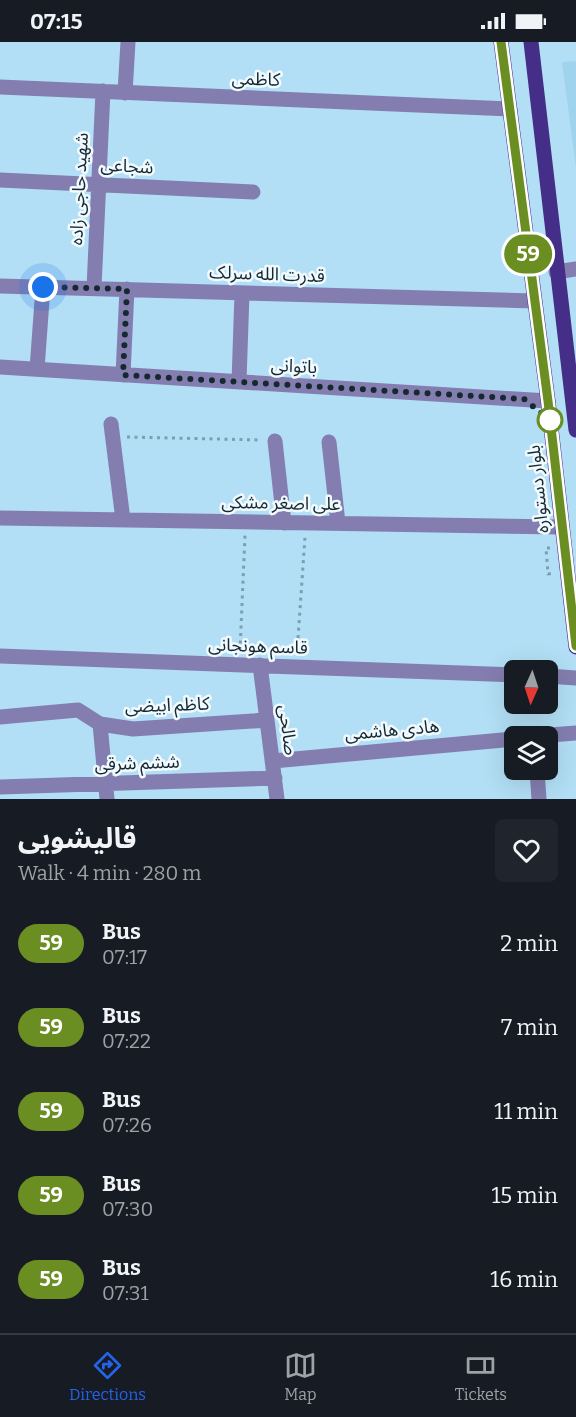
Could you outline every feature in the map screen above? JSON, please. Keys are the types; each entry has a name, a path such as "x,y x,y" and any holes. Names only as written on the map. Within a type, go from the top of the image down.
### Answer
{"main road":[{"name":"بلوار دستواره","path":"501,42 548,401 576,646"},
{"path":"531,42 576,430"}],"street":[{"path":"125,93 128,42"},
{"name":"کاظمی","path":"0,87 510,109"},
{"name":"شهید حاجی زاده","path":"94,288 103,91"},
{"name":"شجاعی","path":"0,180 253,192"},
{"path":"556,272 576,269"},
{"name":"قدرت الله سرلک","path":"0,286 534,302"},
{"path":"37,369 43,287"},
{"path":"123,375 127,289"},
{"path":"239,382 242,293"},
{"name":"باتوانی","path":"0,367 548,401"},
{"path":"112,430 123,520"},
{"path":"275,441 284,523"},
{"path":"329,442 338,524"},
{"name":"علی اصغر مشکی","path":"0,518 562,527"},
{"name":"قاسم هونجانی","path":"0,656 504,675"},
{"name":"صالحی","path":"260,665 277,799"},
{"path":"558,677 576,678"},
{"name":"کاظم ابیضی","path":"0,717 78,710 100,724 133,729 267,720"},
{"path":"100,724 107,792"},
{"path":"558,734 576,733"},
{"name":"هادی هاشمی","path":"273,761 504,740"},
{"name":"ششم شرقی","path":"0,787 107,792 275,778"},
{"path":"538,780 539,799"}],"path":[{"path":"112,430 275,441"},
{"path":"239,665 246,522"},
{"path":"296,667 306,523"},
{"path":"546,548 548,574"}],"shaded area":[{"path":"576,61 576,168 562,62"}],"bus line":[{"name":"59","path":"501,42 548,401 576,646"}],"route":[{"path":"43,287 127,289 123,375 524,399 550,420"}]}
